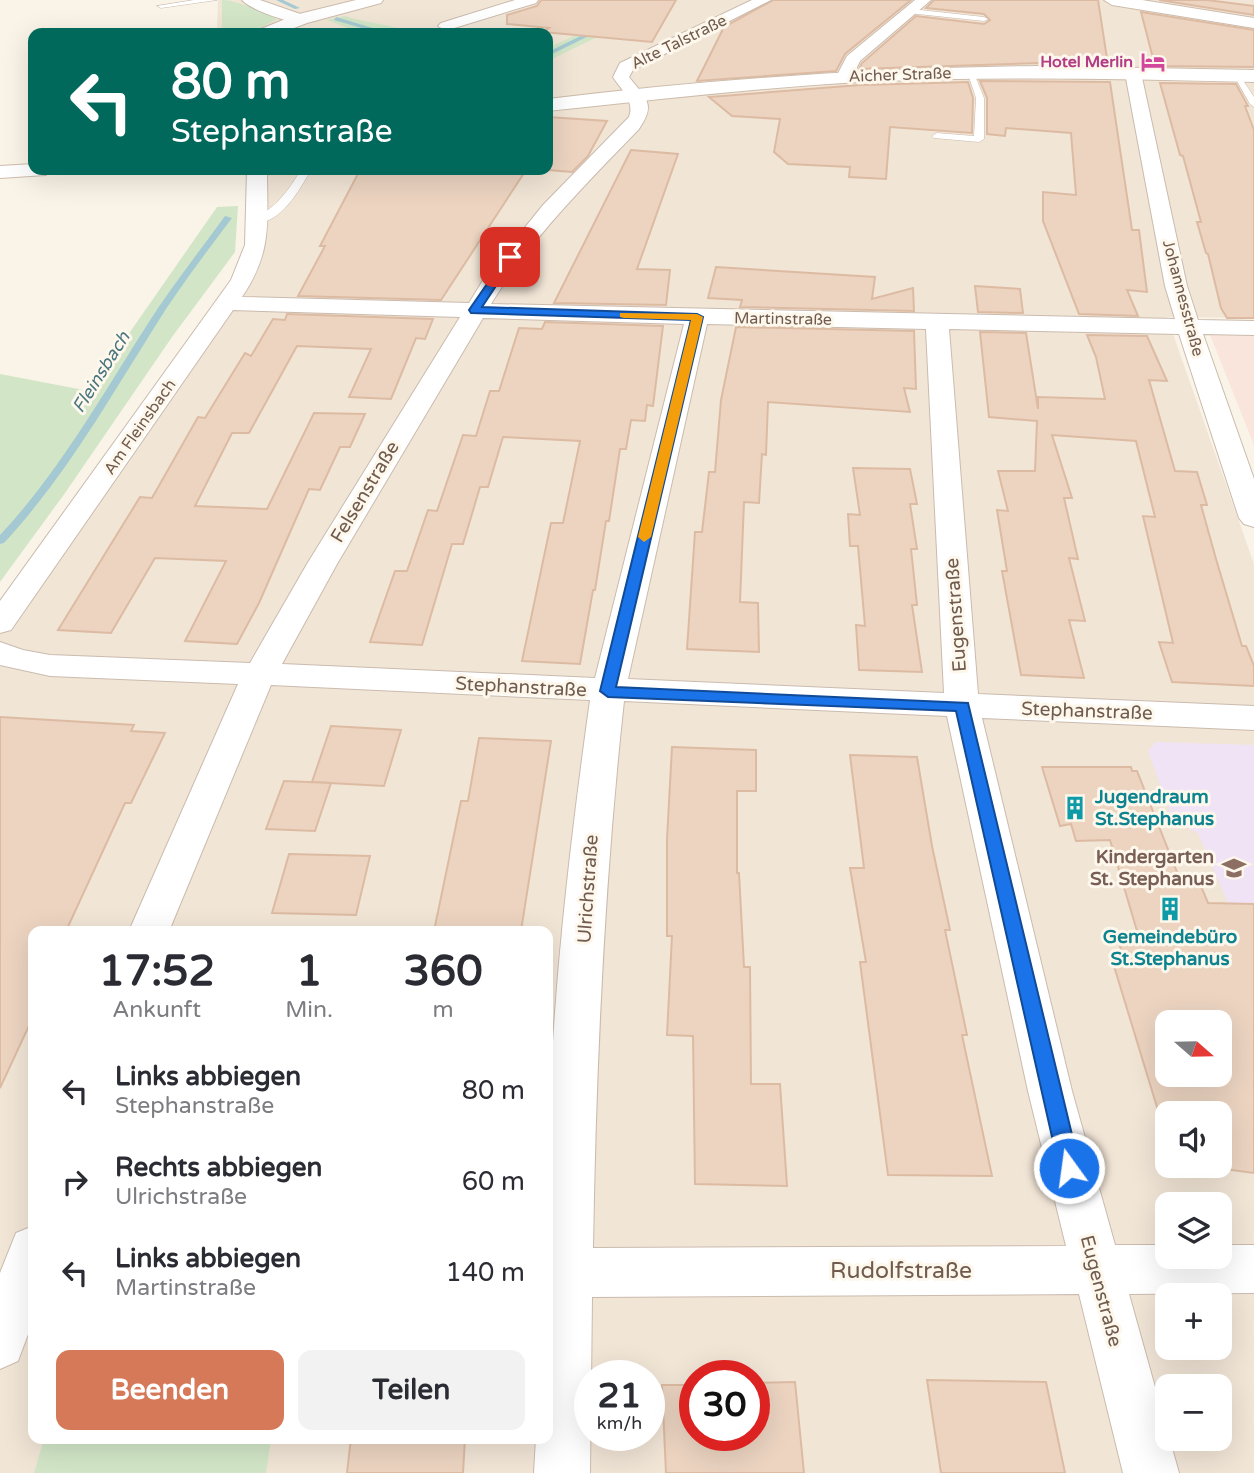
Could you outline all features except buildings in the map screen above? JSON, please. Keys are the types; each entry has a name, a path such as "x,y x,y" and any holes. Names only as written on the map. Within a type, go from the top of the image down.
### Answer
{"main road":[{"path":"279,28 301,19 375,0"},
{"path":"1112,0 1254,23"},
{"name":"Aicher Straße","path":"553,104 844,77 970,72 1245,76"},
{"path":"0,173 28,171"}],"street":[{"path":"249,0 262,7 301,19"},
{"path":"446,26 531,0"},
{"name":"Alte Talstraße","path":"636,95 621,77 626,67 764,0"},
{"path":"844,77 853,59 924,0"},
{"name":"Johannesstraße","path":"1133,73 1177,286 1188,326 1254,518"},
{"name":"Felsenstraße","path":"151,926 259,675 322,564 474,310 504,265 536,225 638,119 642,107 636,95"},
{"name":"Am Fleinsbach","path":"0,623 227,303 251,260 257,221 257,175"},
{"name":"Martinstraße","path":"227,303 697,317 1254,328"},
{"name":"Ulrichstraße","path":"562,1473 558,1273 589,864 608,691 697,317"},
{"name":"Eugenstraße","path":"937,322 962,706 1050,1091 1095,1270 1151,1473"},
{"name":"Stephanstraße","path":"0,653 32,663 259,675 1254,718"},
{"name":"Rudolfstraße","path":"558,1273 1254,1269"},
{"path":"0,1343 28,1272"}],"lane":[{"path":"161,6 213,0"},
{"path":"911,11 984,19"},
{"path":"937,136 979,139 980,98 970,72"},
{"path":"1245,76 1254,104"},
{"path":"257,221 271,216 282,207 303,175"}],"shaded area":[{"path":"218,0 1254,0 1254,318 1167,317 1254,564 1254,1473 0,1473 0,623 242,280 258,182 257,175 553,175 553,28 217,28"},
{"path":"1209,332 1254,333 1254,445"},
{"name":"Kindergarten St. Stephanus","path":"1156,742 1254,745 1254,953 1249,953 1198,833 1173,821 1148,751"}],"green space":[{"path":"222,0 242,4 277,19 260,28 222,28"},
{"path":"345,16 398,28 348,28 327,20"},
{"path":"614,17 636,18 553,59 553,46"},
{"path":"238,206 235,252 0,582 0,374 89,391 217,207"},
{"path":"42,1444 270,1444 266,1473 34,1473"}],"waterway":[{"path":"279,0 297,8"},
{"path":"336,19 367,28"},
{"name":"Fleinsbach","path":"553,52 601,28"},
{"name":"Fleinsbach","path":"0,541 63,466 159,313 228,218"}],"slow traffic":[{"path":"624,315 697,317 644,537"}],"place":[{"name":"Hotel Merlin","path":"1153,62"},
{"name":"Jugendraum St.Stephanus","path":"1075,808"},
{"name":"Kindergarten St. Stephanus","path":"1234,868"},
{"name":"Gemeindebüro St.Stephanus","path":"1170,909"}],"route":[{"path":"510,257 474,310 697,317 608,691 962,706 1069,1168"}]}
